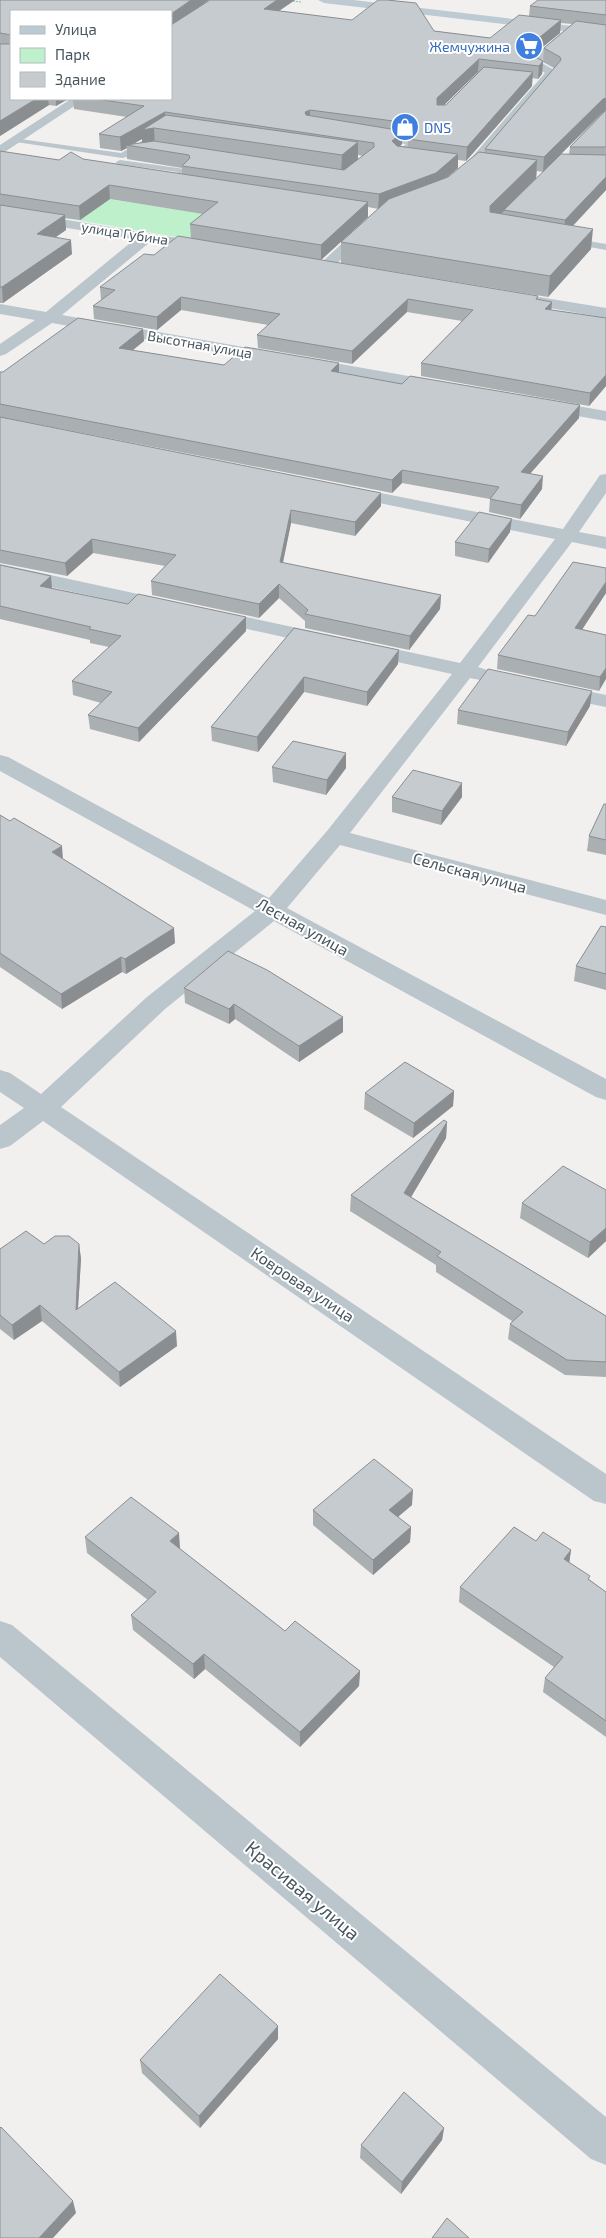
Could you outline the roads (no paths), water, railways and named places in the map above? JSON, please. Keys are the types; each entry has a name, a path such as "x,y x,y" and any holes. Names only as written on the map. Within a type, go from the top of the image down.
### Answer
{"street":[{"path":"324,0 606,33"},
{"path":"449,186 471,167 539,82 552,72 532,63 572,29"},
{"path":"0,150 77,100"},
{"name":"улица Губина","path":"0,213 223,249"},
{"path":"326,266 382,214"},
{"path":"0,352 50,317 147,237"},
{"path":"308,263 346,269"},
{"path":"500,295 606,313"},
{"name":"Высотная улица","path":"0,308 460,390"},
{"path":"528,402 606,416"},
{"path":"0,1139 44,1107 156,1003 273,910 465,670 568,536 606,479"},
{"path":"323,487 606,543"},
{"path":"0,570 502,679"},
{"path":"531,685 606,701"},
{"name":"Лесная улица","path":"0,762 606,1091"},
{"name":"Сельская улица","path":"334,836 606,908"},
{"name":"Ковровая улица","path":"0,1079 44,1107 606,1491"},
{"name":"Красивая улица","path":"0,1636 606,2144"}],"lane":[{"path":"375,137 412,142 393,156 410,158"},
{"path":"122,156 151,138"},
{"path":"16,140 122,156 155,151"},
{"path":"42,144 59,154 185,171 167,182 184,184"},
{"path":"559,239 606,247"}],"place":[{"name":"Жемчужина","path":"529,46"},
{"name":"DNS","path":"405,127"}]}
